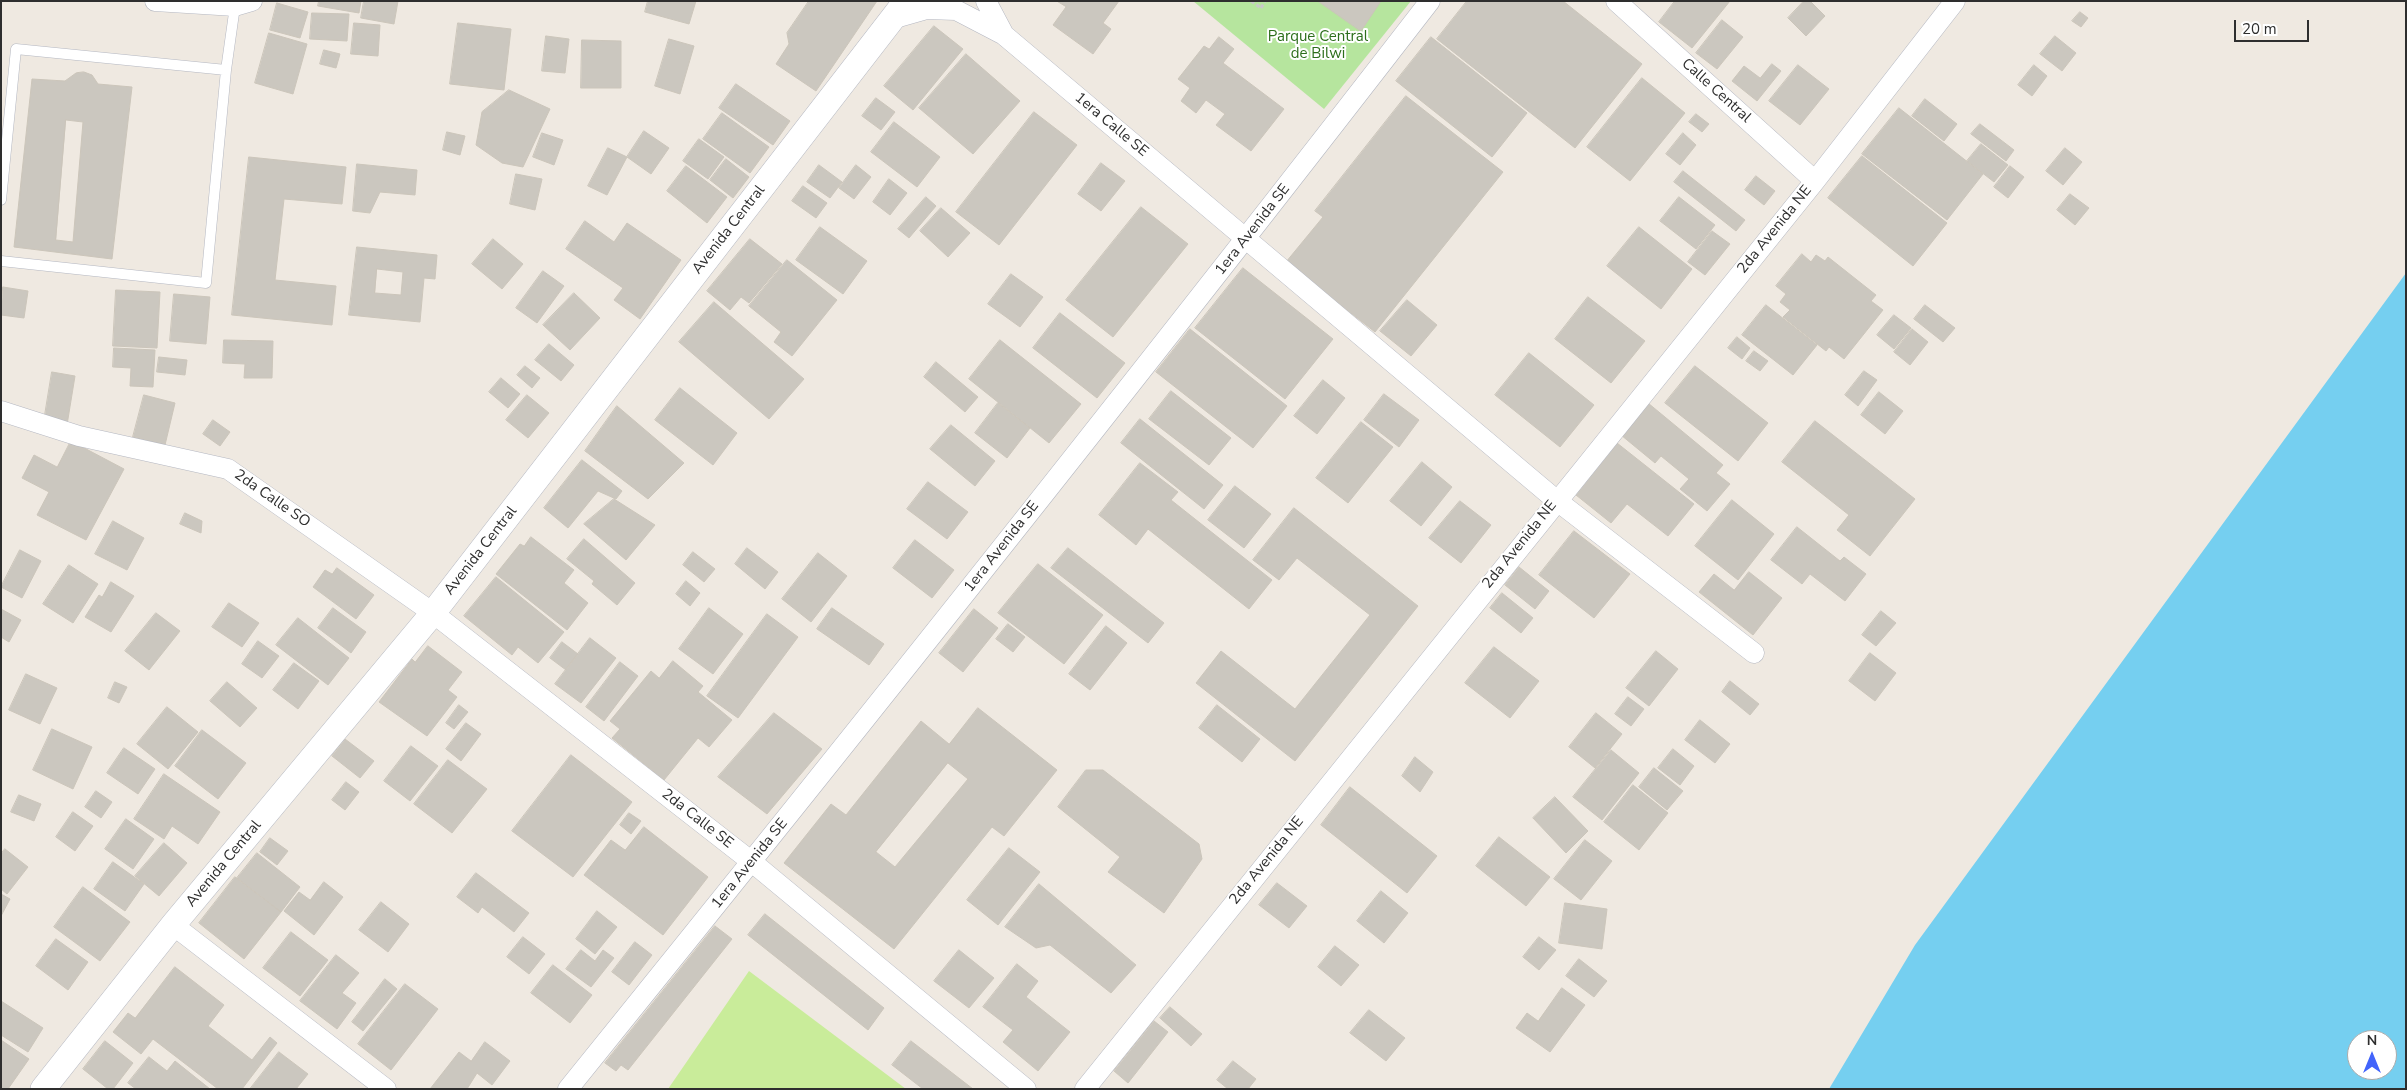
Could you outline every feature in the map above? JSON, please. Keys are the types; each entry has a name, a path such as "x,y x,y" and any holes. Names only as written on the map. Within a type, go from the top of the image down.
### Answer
{"street":[{"path":"155,1 243,4"},
{"name":"1era Calle SE","path":"986,1 1004,35 1556,500 1754,653"},
{"name":"1era Avenida SE","path":"568,1089 752,862 1246,239 1430,1"},
{"name":"Calle Central","path":"1616,1 1815,181"},
{"name":"2da Avenida NE","path":"1086,1089 1556,500 1815,181 1955,1"},
{"path":"899,10 956,10 1004,35"},
{"name":"Avenida Central","path":"43,1089 173,925 433,613 899,10"},
{"name":"2da Calle SO","path":"1,411 79,436 228,469 433,613"},
{"name":"2da Calle SE","path":"433,613 752,862 1026,1089"},
{"path":"173,925 386,1089"}],"lane":[{"path":"1,260 206,284 226,70 243,4"},
{"path":"1,200 16,49 226,70"}],"path":[{"path":"1251,1 1261,8"},
{"path":"1259,1 1261,8"},
{"path":"1261,8 1265,1"}],"green space":[{"name":"Parque Central de Bilwi","path":"1193,1 1411,1 1324,109"},
{"path":"749,971 906,1089 668,1089"}],"water":[{"path":"2406,273 2406,1089 1829,1089 1915,945"}],"building":[{"path":"319,1 361,1 359,13 318,6"},
{"path":"364,1 398,1 394,24 361,18"},
{"path":"648,1 696,1 689,24 645,12"},
{"path":"809,1 877,1 816,91 776,64 789,44 787,33"},
{"path":"1057,1 1119,1 1103,23 1111,29 1093,54 1053,25 1066,7"},
{"path":"1318,1 1381,1 1361,31"},
{"path":"1467,1 1563,1 1642,64 1575,148 1437,39"},
{"path":"1675,1 1730,1 1692,48 1659,22"},
{"path":"1804,1 1810,1 1825,16 1806,36 1788,18"},
{"path":"277,3 308,12 300,38 270,30"},
{"path":"2080,12 2088,18 2081,27 2072,21"},
{"path":"312,13 349,14 347,41 310,39"},
{"path":"1722,20 1743,37 1717,69 1696,53"},
{"path":"354,23 380,25 378,56 351,54"},
{"path":"458,23 511,29 504,90 450,84"},
{"path":"934,26 963,49 913,110 884,86"},
{"path":"269,33 307,44 293,94 255,83"},
{"path":"546,36 569,39 565,73 542,71"},
{"path":"2055,36 2076,53 2062,71 2040,54"},
{"path":"1219,37 1234,49 1223,63 1284,109 1251,151 1216,125 1225,114 1206,100 1196,113 1181,101 1190,88 1178,79 1204,46 1209,49"},
{"path":"1431,37 1527,113 1492,157 1396,81"},
{"path":"669,39 694,46 680,94 655,86"},
{"path":"582,40 621,41 621,88 581,88"},
{"path":"324,50 340,54 336,68 320,64"},
{"path":"966,54 1020,101 973,154 919,108"},
{"path":"1772,64 1781,71 1757,101 1732,81 1744,66 1760,78"},
{"path":"1798,65 1829,89 1800,125 1769,101"},
{"path":"2034,65 2047,76 2032,96 2018,85"},
{"path":"84,72 92,75 98,84 132,87 112,259 14,247 32,79 65,81 76,73","holes":["66,120 83,122 73,242 56,240"]},
{"path":"1642,78 1685,113 1630,181 1587,147"},
{"path":"736,84 790,121 773,145 719,108"},
{"path":"509,90 550,109 523,167 502,163 476,145 482,112"},
{"path":"1406,96 1503,172 1375,332 1286,262 1323,217 1315,211"},
{"path":"876,98 895,112 881,130 862,116"},
{"path":"1925,99 1957,124 1944,141 1912,116"},
{"path":"1899,108 1983,174 1947,220 1862,154"},
{"path":"1034,112 1077,145 999,245 956,212"},
{"path":"722,113 769,147 750,173 703,139"},
{"path":"1696,114 1709,124 1702,132 1689,122"},
{"path":"894,122 940,157 917,187 871,152"},
{"path":"1980,124 2014,150 2006,161 1971,134"},
{"path":"644,131 669,148 651,174 627,157"},
{"path":"447,132 465,136 460,155 443,150"},
{"path":"542,133 563,140 554,165 533,157"},
{"path":"1683,133 1696,145 1680,165 1666,154"},
{"path":"699,139 724,157 708,179 683,161"},
{"path":"1981,144 2008,165 1994,182 1967,161"},
{"path":"608,148 627,157 607,195 588,186"},
{"path":"2065,148 2082,162 2063,185 2046,171"},
{"path":"1862,156 1947,223 1913,266 1828,198"},
{"path":"249,157 346,167 342,204 284,199 275,280 336,286 332,325 232,315"},
{"path":"726,159 749,177 733,198 710,180"},
{"path":"1101,163 1125,181 1101,211 1078,194"},
{"path":"357,164 417,170 415,195 380,192 370,213 353,211"},
{"path":"819,165 842,182 830,198 807,182"},
{"path":"856,165 871,177 854,199 839,188"},
{"path":"686,166 727,197 707,223 667,191"},
{"path":"2010,166 2024,177 2008,198 1994,187"},
{"path":"1683,171 1745,220 1736,231 1674,182"},
{"path":"516,174 542,179 535,210 510,204"},
{"path":"1756,176 1775,191 1764,205 1745,190"},
{"path":"889,179 907,193 890,215 873,202"},
{"path":"803,186 827,203 816,218 792,201"},
{"path":"2070,194 2089,208 2075,225 2057,210"},
{"path":"926,197 936,206 909,238 898,229"},
{"path":"1679,197 1715,225 1696,249 1660,221"},
{"path":"1141,207 1188,244 1113,337 1066,300"},
{"path":"941,208 970,233 948,257 920,231"},
{"path":"585,221 614,242 627,223 681,260 640,319 614,300 623,288 566,249"},
{"path":"820,227 867,261 843,294 796,260"},
{"path":"1639,227 1692,269 1661,309 1607,266"},
{"path":"1712,231 1730,244 1705,275 1688,262"},
{"path":"493,239 523,264 502,289 472,264"},
{"path":"750,239 782,264 749,303 741,297 730,310 707,291"},
{"path":"357,247 437,255 435,279 424,278 420,322 349,315","holes":["377,269 403,272 401,295 375,293"]},
{"path":"1802,254 1811,262 1816,255 1825,261 1828,257 1876,295 1871,301 1883,310 1844,359 1829,347 1826,351 1783,317 1790,310 1780,302 1786,294 1776,286"},
{"path":"787,260 837,300 792,356 774,342 781,332 749,306"},
{"path":"1243,268 1333,339 1285,399 1195,328"},
{"path":"543,271 564,286 537,323 516,308"},
{"path":"1011,274 1043,297 1020,327 988,304"},
{"path":"3,287 28,291 24,318 1,315"},
{"path":"116,290 160,292 157,348 113,346"},
{"path":"574,293 600,318 570,350 543,325"},
{"path":"174,294 210,297 206,344 170,341"},
{"path":"1588,297 1645,341 1611,383 1555,339"},
{"path":"1407,300 1437,325 1411,356 1380,331"},
{"path":"714,302 804,379 769,419 679,342"},
{"path":"1766,305 1817,345 1793,375 1742,335"},
{"path":"1925,305 1955,328 1943,342 1914,319"},
{"path":"1060,313 1125,363 1097,398 1033,348"},
{"path":"1894,315 1911,328 1894,349 1877,335"},
{"path":"1190,329 1287,406 1253,448 1156,372"},
{"path":"1912,329 1928,342 1910,365 1894,352"},
{"path":"1737,337 1750,348 1742,359 1728,348"},
{"path":"224,340 273,341 272,378 244,378 245,364 223,363"},
{"path":"1000,340 1081,404 1049,443 969,379"},
{"path":"549,344 574,365 561,381 535,360"},
{"path":"114,348 155,350 153,387 130,386 131,368 113,367"},
{"path":"1754,351 1768,361 1760,371 1746,361"},
{"path":"1529,353 1594,405 1560,447 1495,395"},
{"path":"159,357 187,360 185,375 157,372"},
{"path":"936,362 978,397 965,412 924,377"},
{"path":"525,366 540,378 532,388 517,375"},
{"path":"1695,366 1768,423 1738,461 1665,403"},
{"path":"1864,371 1877,380 1858,406 1845,395"},
{"path":"52,372 75,376 67,425 44,421"},
{"path":"501,378 520,394 508,408 489,392"},
{"path":"1323,380 1345,398 1317,434 1294,416"},
{"path":"680,388 737,433 713,465 655,420"},
{"path":"1171,391 1231,438 1209,465 1149,419"},
{"path":"1879,392 1903,411 1885,434 1861,415"},
{"path":"1384,394 1419,420 1399,447 1364,420"},
{"path":"144,395 175,403 165,445 133,437"},
{"path":"527,395 549,413 528,438 506,420"},
{"path":"998,403 1030,428 1007,458 975,433"},
{"path":"1648,403 1723,465 1716,473 1730,484 1707,511 1680,489 1689,479 1661,456 1655,463 1621,435"},
{"path":"617,406 684,463 648,499 585,451"},
{"path":"1140,419 1223,485 1204,509 1121,443"},
{"path":"213,420 230,432 220,446 203,434"},
{"path":"1815,421 1915,499 1870,556 1837,530 1849,515 1782,462"},
{"path":"1361,422 1393,447 1348,503 1316,478"},
{"path":"951,425 995,461 975,486 930,449"},
{"path":"71,441 124,469 86,540 37,515 49,492 22,478 34,455 57,467"},
{"path":"1617,443 1694,504 1668,536 1627,504 1611,523 1576,495"},
{"path":"582,460 622,491 616,499 598,491 568,528 544,508"},
{"path":"1422,462 1452,487 1421,526 1390,501"},
{"path":"1140,463 1178,492 1171,500 1272,580 1249,609 1148,529 1136,545 1099,515"},
{"path":"928,482 968,512 947,539 907,509"},
{"path":"1235,486 1271,514 1244,548 1208,520"},
{"path":"614,499 655,525 626,560 584,524"},
{"path":"1732,500 1774,534 1738,580 1695,546"},
{"path":"1460,501 1491,525 1461,563 1429,538"},
{"path":"1294,508 1418,606 1295,761 1196,683 1221,651 1295,709 1370,615 1297,558 1279,580 1253,560"},
{"path":"185,513 202,521 201,533 180,524"},
{"path":"113,521 144,538 127,570 95,554"},
{"path":"1797,527 1840,561 1844,557 1866,574 1845,601 1810,574 1802,584 1771,560"},
{"path":"1574,531 1630,574 1594,618 1539,575"},
{"path":"531,537 574,570 564,583 588,603 567,630 496,574 520,544 524,546"},
{"path":"584,539 635,583 617,605 592,584 594,581 567,559"},
{"path":"915,540 954,570 932,598 893,568"},
{"path":"747,548 778,572 765,589 735,564"},
{"path":"1068,548 1164,623 1148,643 1051,568"},
{"path":"20,550 41,561 22,598 1,587"},
{"path":"693,552 715,569 704,582 683,565"},
{"path":"818,553 847,576 811,622 782,599"},
{"path":"1038,564 1103,615 1064,664 998,613"},
{"path":"69,565 98,584 73,623 43,604"},
{"path":"1519,567 1549,591 1535,609 1505,585"},
{"path":"337,568 374,595 356,619 313,587 325,570 332,574"},
{"path":"1749,572 1782,598 1753,635 1699,592 1714,574 1734,590"},
{"path":"496,577 564,632 538,663 518,647 512,655 464,616"},
{"path":"686,581 700,593 690,606 676,594"},
{"path":"111,582 134,596 111,632 85,617 99,595 102,597"},
{"path":"1502,593 1533,618 1521,633 1490,608"},
{"path":"229,603 259,623 242,647 212,627"},
{"path":"333,608 366,632 351,653 318,628"},
{"path":"709,608 743,634 713,674 679,649"},
{"path":"832,608 884,644 869,665 817,629"},
{"path":"1,609 21,620 9,642 1,637"},
{"path":"974,609 998,628 963,672 939,653"},
{"path":"1881,611 1896,623 1876,646 1862,635"},
{"path":"156,613 180,631 149,670 125,651"},
{"path":"767,614 798,637 738,718 707,696"},
{"path":"298,618 349,658 328,685 276,645"},
{"path":"1008,624 1025,637 1013,652 996,639"},
{"path":"1106,626 1127,643 1090,690 1069,674"},
{"path":"590,638 616,658 581,703 555,684"},
{"path":"258,641 279,656 262,678 242,664"},
{"path":"562,642 578,654 566,670 550,658"},
{"path":"428,646 462,672 448,690 457,697 427,736 379,702 412,659 415,662"},
{"path":"1494,647 1539,681 1510,718 1465,683"},
{"path":"1656,651 1678,669 1649,706 1626,688"},
{"path":"1870,653 1896,673 1875,701 1849,681"},
{"path":"673,661 703,686 698,692 732,720 709,747 698,738 664,780 612,738 620,729 610,721 651,671 659,678"},
{"path":"620,662 638,676 604,721 586,707"},
{"path":"294,663 319,681 298,709 273,690"},
{"path":"26,674 57,688 40,724 9,710"},
{"path":"1730,681 1759,704 1750,715 1722,692"},
{"path":"115,682 127,687 119,703 108,698"},
{"path":"227,682 257,708 240,727 210,701"},
{"path":"1628,697 1644,709 1631,726 1615,714"},
{"path":"459,705 468,712 454,729 446,723"},
{"path":"1217,705 1260,739 1242,762 1199,728"},
{"path":"167,707 198,732 168,769 137,744"},
{"path":"978,708 1057,770 1004,836 992,827 894,949 784,863 831,804 846,815 921,721 949,744","holes":["948,763 968,779 895,867 876,852"]},
{"path":"774,713 822,749 767,814 718,777"},
{"path":"1596,713 1622,734 1595,768 1569,747"},
{"path":"1700,720 1730,744 1715,763 1685,740"},
{"path":"466,723 481,734 461,761 446,749"},
{"path":"52,729 92,747 73,789 33,770"},
{"path":"202,730 246,763 218,799 175,766"},
{"path":"345,739 374,761 360,778 332,756"},
{"path":"411,746 438,766 410,801 384,781"},
{"path":"124,748 155,769 138,794 107,773"},
{"path":"1673,749 1694,766 1680,785 1658,768"},
{"path":"1611,750 1639,773 1602,820 1573,797"},
{"path":"571,755 632,802 573,877 512,831"},
{"path":"1415,757 1433,772 1420,792 1402,776"},
{"path":"448,760 487,789 452,833 414,804"},
{"path":"1654,768 1683,791 1667,810 1639,787"},
{"path":"1086,770 1103,770 1199,844 1202,859 1164,913 1108,872 1120,857 1058,807"},
{"path":"164,774 220,812 198,844 172,826 164,839 134,819"},
{"path":"346,782 359,792 345,810 332,800"},
{"path":"1633,785 1668,813 1639,850 1604,822"},
{"path":"1350,787 1437,856 1407,893 1321,825"},
{"path":"96,791 112,802 101,818 85,807"},
{"path":"19,795 41,804 34,821 11,812"},
{"path":"1555,797 1588,831 1566,853 1533,818"},
{"path":"73,812 93,826 75,851 56,837"},
{"path":"629,813 641,821 631,834 620,825"},
{"path":"126,819 154,839 133,869 105,849"},
{"path":"644,827 708,877 663,935 584,875 611,840 625,850"},
{"path":"1499,837 1550,877 1526,906 1476,866"},
{"path":"270,838 288,851 277,865 260,852"},
{"path":"1585,840 1612,861 1581,900 1554,879"},
{"path":"164,843 187,863 159,896 135,876"},
{"path":"1009,848 1040,872 998,925 967,900"},
{"path":"5,849 28,867 7,894 1,889 1,854"},
{"path":"257,853 300,887 281,912 237,878"},
{"path":"113,862 144,884 125,911 94,889"},
{"path":"476,873 529,913 514,932 482,907 478,913 457,897"},
{"path":"235,877 281,912 244,959 199,923"},
{"path":"324,882 343,897 314,935 284,911 299,892 310,900"},
{"path":"1277,883 1307,906 1289,928 1259,905"},
{"path":"1039,884 1136,965 1111,993 1050,945 1036,948 1005,927"},
{"path":"83,887 130,922 100,961 54,927"},
{"path":"1381,891 1408,913 1384,943 1357,921"},
{"path":"1,894 10,899 1,916"},
{"path":"381,902 409,924 388,952 359,930"},
{"path":"1565,903 1607,909 1602,949 1559,943"},
{"path":"597,911 617,927 595,954 576,939"},
{"path":"765,914 884,1008 868,1030 748,935"},
{"path":"715,926 732,939 628,1070 621,1065 616,1071 605,1063"},
{"path":"291,932 328,960 300,996 263,968"},
{"path":"523,937 545,954 529,974 507,957"},
{"path":"1539,937 1556,950 1539,970 1523,957"},
{"path":"56,939 88,962 68,990 36,966"},
{"path":"635,942 652,955 629,985 612,972"},
{"path":"1335,946 1359,965 1341,986 1318,967"},
{"path":"581,950 595,961 603,950 614,958 591,987 566,969"},
{"path":"959,950 994,978 969,1008 934,981"},
{"path":"336,955 359,973 342,993 356,1003 337,1029 300,1001"},
{"path":"1579,959 1607,981 1594,997 1566,976"},
{"path":"1017,964 1038,981 1026,997 1070,1032 1038,1071 1003,1042 1013,1030 983,1007"},
{"path":"553,965 592,995 570,1023 531,993"},
{"path":"175,967 224,1005 208,1026 252,1060 270,1037 277,1043 242,1089 218,1089 153,1039 141,1054 113,1032 128,1013 135,1018"},
{"path":"385,979 397,989 363,1031 352,1022"},
{"path":"405,984 438,1009 391,1070 358,1044"},
{"path":"1562,988 1585,1005 1550,1052 1516,1028 1527,1013 1538,1021"},
{"path":"1,1001 43,1028 28,1052 1,1035"},
{"path":"1170,1007 1202,1034 1191,1046 1160,1018"},
{"path":"1369,1010 1405,1038 1386,1061 1350,1033"},
{"path":"1154,1021 1168,1032 1128,1083 1114,1071"},
{"path":"1,1040 29,1059 8,1089 1,1089"},
{"path":"105,1041 133,1063 113,1089 108,1089 83,1069"},
{"path":"911,1041 973,1089 923,1089 892,1065"},
{"path":"485,1042 510,1061 492,1085 477,1073 467,1089 430,1089 459,1052 471,1061"},
{"path":"279,1052 308,1074 296,1089 250,1089"},
{"path":"149,1057 167,1071 175,1061 210,1089 136,1089 128,1083"},
{"path":"1233,1061 1256,1079 1248,1089 1228,1089 1217,1080"}]}
